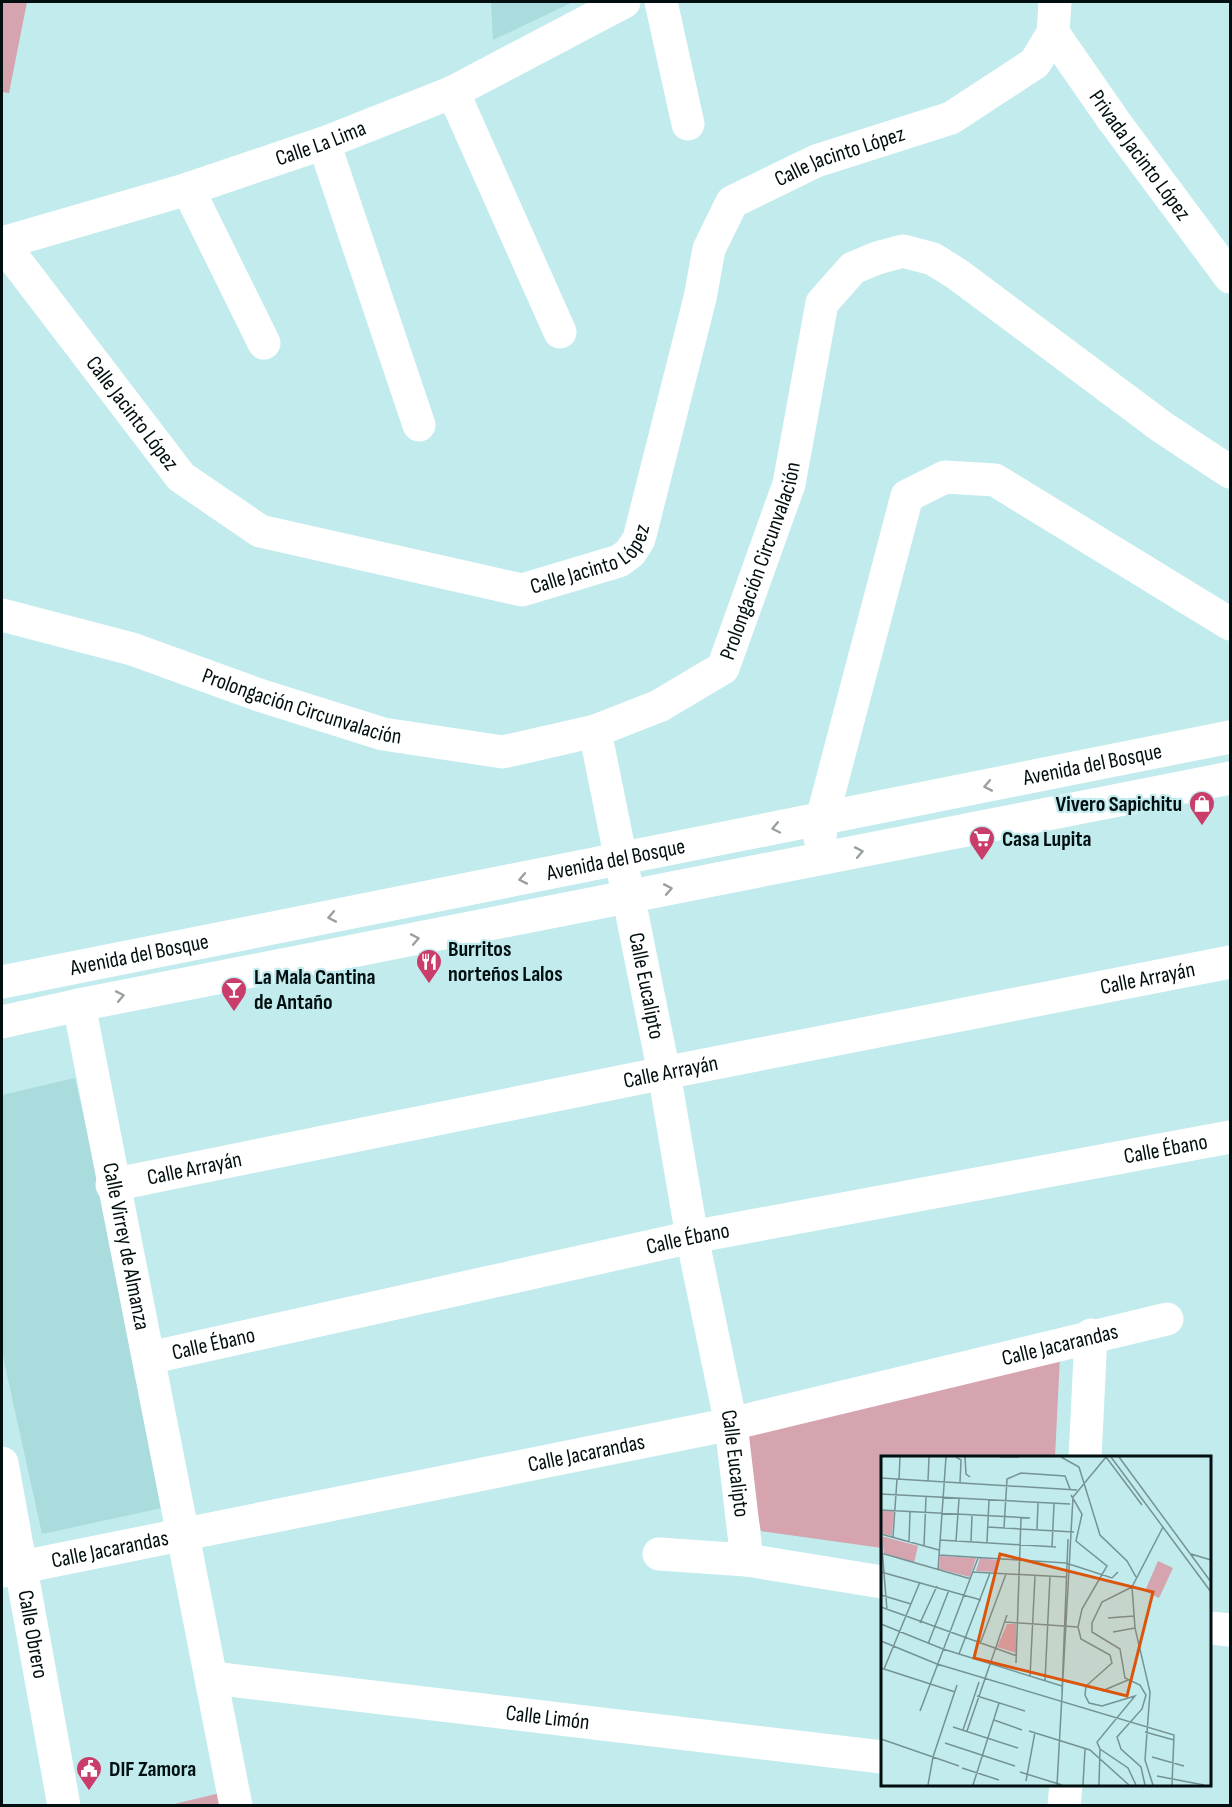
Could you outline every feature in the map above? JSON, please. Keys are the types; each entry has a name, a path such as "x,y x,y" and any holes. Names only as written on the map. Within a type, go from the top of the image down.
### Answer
{"street":[{"name":"Calle La Lima","path":"2,243 188,189 324,143 453,92 624,2"},
{"path":"661,2 688,124"},
{"name":"Calle Jacinto López","path":"2,243 181,477 260,531 522,590 619,561 630,553 639,539 700,298 709,249 732,202 816,160 951,118 1035,63 1054,17"},
{"name":"Privada Jacinto López","path":"1054,17 1114,121 1230,278"},
{"path":"453,92 560,332"},
{"path":"324,143 419,425"},
{"path":"188,189 264,343"},
{"name":"Prolongación Circunvalación","path":"2,615 132,649 259,695 383,734 503,752 595,731 659,706 723,668 786,493 822,303 853,268 903,251 933,259 1162,426 1230,472"},
{"path":"817,860 822,819 907,496 945,477 995,480 1230,624"},
{"name":"Calle Eucalipto","path":"595,731 664,1073 692,1238 731,1424 747,1560"},
{"name":"Avenida del Bosque","path":"2,982 1230,737"},
{"name":"Avenida del Bosque","path":"2,1023 79,1005 1230,778"},
{"name":"Calle Arrayán","path":"112,1185 664,1073 1230,962"},
{"name":"Calle Virrey de Almanza","path":"79,1005 112,1185 149,1358 236,1806"},
{"name":"Calle Ébano","path":"149,1358 692,1238 1230,1137"},
{"name":"Calle Jacarandas","path":"12,1569 731,1424 1091,1335 1167,1319"},
{"path":"1086,1456 1091,1335"},
{"name":"Calle Obrero","path":"2,1463 12,1569 64,1806"},
{"path":"659,1554 747,1560 881,1582"},
{"path":"1211,1628 1230,1630"},
{"name":"Calle Limón","path":"212,1678 881,1757"},
{"path":"1064,1806 1066,1786"}],"shaded area":[{"path":"2,2 27,2 9,93 2,92"},
{"path":"491,2 573,2 493,40"},
{"path":"75,1078 171,1506 42,1534 2,1352 2,1095"},
{"path":"1060,1356 1055,1456 881,1456 881,1548 761,1531 739,1425"},
{"path":"220,1793 222,1806 166,1806"}],"place":[{"name":"Vivero Sapichitu","path":"1202,827"},
{"name":"Casa Lupita","path":"982,862"},
{"name":"Burritos norteños Lalos","path":"429,985"},
{"name":"La Mala Cantina de Antaño","path":"234,1013"},
{"name":"DIF Zamora","path":"89,1792"}]}
